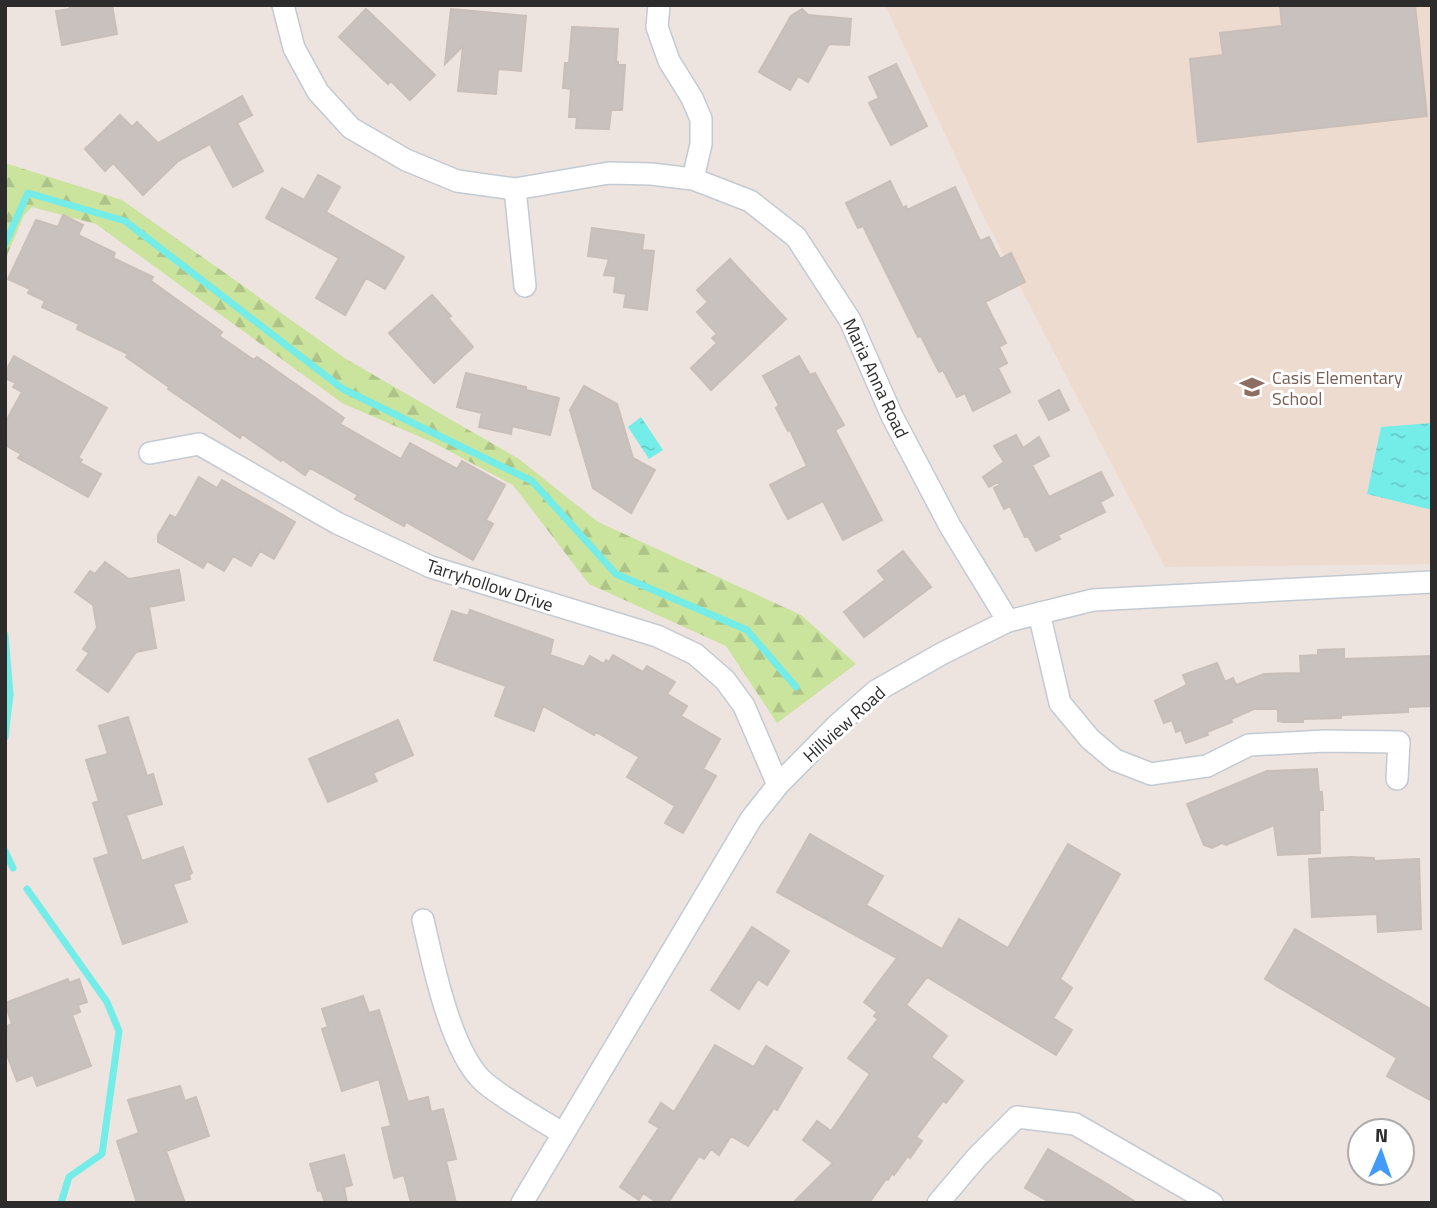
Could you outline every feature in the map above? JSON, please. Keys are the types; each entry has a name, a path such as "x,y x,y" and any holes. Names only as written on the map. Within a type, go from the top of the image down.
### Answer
{"street":[{"name":"Maria Anna Road","path":"283,5 294,48 318,92 351,128 406,160 457,181 515,189 608,173 693,179 750,201 796,237 850,320 892,416 950,526 1008,621"},
{"path":"659,5 657,27 669,61 692,98 701,119 701,144 693,179"},
{"path":"515,189 524,286"},
{"name":"Tarryhollow Drive","path":"150,453 199,444 337,523 431,567 657,636 695,654 725,680 744,706 778,785"},
{"name":"Hillview Road","path":"522,1203 751,820 778,785 836,726 876,691 943,653 1008,621 1093,600 1432,582"},
{"path":"1039,613 1060,703 1090,739 1115,760 1150,774 1207,766 1249,745 1325,741 1399,742 1396,779"},
{"path":"423,920 441,997 465,1054 483,1081 562,1133"},
{"path":"938,1203 977,1157 1017,1117 1075,1124 1212,1203"}],"shaded area":[{"name":"Casis Elementary School","path":"885,5 1432,5 1432,564 1165,567 981,211"}],"green space":[{"path":"5,163 122,200 346,359 519,459 598,522 801,615 856,664 777,723 726,646 589,584 513,485 434,443 342,403 96,224 32,207 24,215 5,260"}],"water":[{"path":"641,417 663,450 649,459 628,427"},
{"path":"1432,423 1432,510 1367,494 1381,427"}],"building":[{"path":"69,5 112,5 117,34 62,45 56,11 70,9"},
{"path":"1280,5 1415,5 1427,116 1198,142 1190,59 1223,55 1220,33 1282,26"},
{"path":"366,9 435,75 410,100 391,81 388,84 339,37"},
{"path":"451,9 526,16 521,71 498,69 496,94 458,91 463,46 445,64"},
{"path":"802,9 808,15 851,19 849,45 829,44 808,82 798,76 790,90 759,72 791,16"},
{"path":"572,27 618,29 616,62 618,65 625,65 622,110 611,110 609,129 576,128 577,117 569,117 571,89 563,88 565,63 569,63"},
{"path":"896,64 927,126 891,145 869,103 879,98 869,77"},
{"path":"242,96 252,115 237,123 263,171 233,187 210,144 178,161 143,195 113,163 105,171 85,149 120,115 132,127 137,122 158,143"},
{"path":"318,175 340,187 326,212 404,257 385,289 366,278 345,315 316,298 339,258 266,218 282,188 304,200"},
{"path":"890,181 903,208 906,206 907,210 955,187 980,241 989,237 1000,259 1011,253 1025,282 985,302 1006,343 999,347 1007,363 998,368 1010,392 973,411 965,393 957,397 943,370 939,372 921,336 918,337 863,226 858,228 846,203"},
{"path":"63,215 83,225 78,235 115,253 113,258 153,277 151,281 222,332 219,336 254,360 257,357 344,418 340,424 401,459 410,443 457,469 462,461 505,485 486,520 493,524 473,560 406,522 404,526 355,499 358,495 310,468 305,475 242,434 240,438 168,389 169,387 126,357 128,354 77,329 79,324 42,307 45,301 28,293 30,289 8,279 36,220 58,227"},
{"path":"592,228 644,235 642,250 654,251 647,310 624,307 626,294 614,292 616,276 604,275 609,259 588,256"},
{"path":"730,259 786,319 711,390 691,368 717,343 712,338 717,334 697,312 708,302 697,290"},
{"path":"432,295 473,347 434,383 389,333"},
{"path":"14,356 107,408 78,458 82,460 80,463 101,474 88,497 18,458 21,454 5,445 5,423 22,392 13,387 16,383 5,378 5,372"},
{"path":"799,356 810,375 815,373 844,425 835,430 882,520 843,540 823,501 788,519 770,485 807,466 776,408 779,405 763,376"},
{"path":"466,373 559,398 550,435 512,426 511,434 479,427 482,413 457,407"},
{"path":"584,386 617,404 633,458 655,470 631,513 593,488 570,410"},
{"path":"1059,390 1069,410 1049,420 1039,401"},
{"path":"1016,435 1023,448 1039,437 1049,456 1032,465 1049,497 1101,472 1113,495 1100,502 1105,512 1058,535 1060,539 1036,551 1028,536 1025,537 1010,506 1004,509 994,488 1000,485 998,482 989,487 983,477 1004,462 994,446"},
{"path":"199,477 217,488 222,480 295,522 274,559 260,551 251,566 233,556 224,571 207,561 203,568 158,542 158,535 170,515 176,518"},
{"path":"903,551 931,587 864,637 844,612 885,580 878,571"},
{"path":"105,562 129,579 179,570 184,600 149,607 156,648 136,652 108,692 77,670 89,653 83,649 97,628 93,605 75,592 90,571 95,574"},
{"path":"470,610 553,640 550,655 584,667 590,656 604,664 606,660 609,662 613,655 643,672 647,666 675,682 667,694 687,706 681,716 720,739 703,769 716,776 683,833 665,823 675,806 627,777 639,757 543,706 534,731 495,716 506,686 434,660 452,611 468,616"},
{"path":"1344,649 1344,659 1432,656 1432,706 1408,707 1408,712 1341,715 1341,718 1303,719 1303,722 1278,721 1278,709 1254,709 1207,732 1208,735 1186,743 1181,730 1176,732 1172,720 1164,723 1155,701 1187,685 1183,675 1217,663 1225,682 1233,678 1236,685 1264,674 1301,673 1300,656 1318,655 1318,650"},
{"path":"128,717 147,776 153,774 162,804 126,815 142,861 183,847 192,873 189,875 190,879 173,884 187,922 123,944 94,859 109,854 93,803 99,801 86,760 108,754 99,726"},
{"path":"398,720 413,755 373,773 377,781 328,802 309,759"},
{"path":"1317,769 1323,810 1319,810 1320,853 1278,855 1274,825 1226,845 1222,843 1212,848 1204,845 1187,804 1267,771"},
{"path":"810,834 883,876 866,905 942,949 959,919 1008,948 1068,844 1120,874 1060,979 1072,988 1053,1018 1072,1030 1056,1055 927,977 906,1005 947,1036 931,1057 963,1081 946,1103 943,1101 916,1137 922,1141 910,1158 908,1156 894,1175 892,1173 888,1180 886,1179 869,1203 793,1203 833,1163 803,1140 817,1121 831,1131 870,1074 848,1058 878,1019 874,1016 877,1012 864,1002 897,958 777,892"},
{"path":"1374,858 1374,861 1419,859 1421,929 1378,932 1377,914 1312,917 1309,859"},
{"path":"752,927 789,951 767,985 758,979 739,1009 711,990"},
{"path":"1295,929 1432,1010 1432,1101 1387,1076 1397,1058 1265,979"},
{"path":"68,979 69,983 79,979 87,1002 78,1005 80,1012 72,1015 91,1066 37,1086 33,1075 17,1081 5,1050 5,1027 12,1024 5,1003"},
{"path":"363,996 369,1013 379,1010 408,1102 428,1097 431,1112 443,1109 456,1159 446,1161 456,1203 411,1203 404,1175 394,1178 382,1128 391,1126 379,1079 342,1091 322,1029 328,1027 322,1009"},
{"path":"715,1045 754,1067 766,1046 802,1068 777,1110 774,1108 748,1146 731,1136 719,1155 711,1149 704,1159 699,1156 668,1203 658,1203 643,1193 639,1200 620,1187 659,1128 649,1122 661,1103 674,1112"},
{"path":"180,1086 185,1101 196,1097 209,1136 166,1151 185,1203 137,1203 117,1141 139,1133 128,1100"},
{"path":"1048,1149 1137,1203 1051,1203 1025,1188"},
{"path":"344,1155 352,1185 344,1187 347,1203 325,1203 321,1190 318,1191 310,1164"}],"waterway":[{"path":"5,244 28,193 125,221 343,389 532,481 616,574 747,630 796,687"},
{"path":"5,635 10,694 5,737"},
{"path":"5,851 13,868"},
{"path":"27,889 107,1002 119,1031 102,1154 69,1177 61,1203"}],"place":[{"name":"Casis Elementary School","path":"1252,387"}]}
